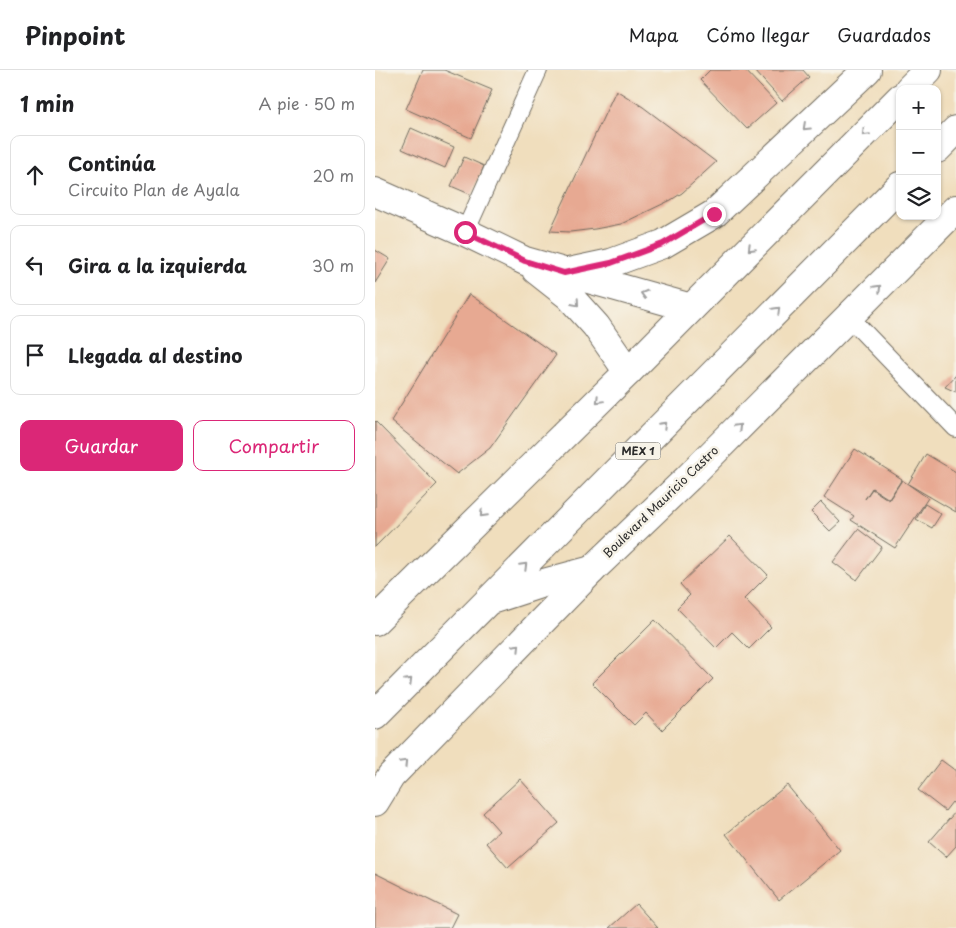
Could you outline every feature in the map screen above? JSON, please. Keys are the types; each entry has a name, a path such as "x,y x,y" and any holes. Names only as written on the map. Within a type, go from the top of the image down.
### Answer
{"street":[{"path":"564,273 611,263 663,244 714,214 867,70"},
{"path":"375,621 628,372 913,81"},
{"path":"941,145 956,130"},
{"name":"MEX 1","path":"375,715 896,190"},
{"path":"375,192 525,261 691,308"},
{"name":"Boulevard Mauricio Castro","path":"375,802 391,776 592,570 688,478 956,209"},
{"path":"525,261 569,296 596,326 628,372"},
{"path":"490,600 592,570"}],"lane":[{"path":"465,232 538,70"},
{"path":"849,317 956,428"}],"building":[{"path":"423,70 444,70 492,90 471,138 406,109"},
{"path":"710,70 745,70 776,103 747,129 700,80"},
{"path":"754,70 803,70 809,77 782,101"},
{"path":"616,90 643,107 716,162 682,193 621,224 570,232 550,231"},
{"path":"411,128 454,147 445,168 402,149"},
{"path":"464,157 484,166 472,195 451,186"},
{"path":"375,250 390,259 375,283"},
{"path":"469,294 556,355 490,448 457,474 391,421"},
{"path":"956,375 956,392 945,387"},
{"path":"375,421 437,484 375,547"},
{"path":"855,449 902,479 889,499 872,488 865,499 872,489 889,500 902,480 928,498 895,548 851,520 854,516 824,497"},
{"path":"926,454 956,472 956,512 908,484"},
{"path":"821,502 840,522 830,531 811,512"},
{"path":"925,504 941,514 932,528 916,519"},
{"path":"858,529 882,547 857,580 833,562"},
{"path":"730,536 768,575 744,599 771,627 749,649 732,632 716,648 677,608 690,595 680,584"},
{"path":"655,620 713,679 662,730 646,713 634,725 592,683"},
{"path":"941,760 956,771 956,806 952,802 945,811 918,790"},
{"path":"520,779 559,823 508,868 486,843 499,831 483,813"},
{"path":"787,785 840,850 779,900 726,834"},
{"path":"956,811 956,846 946,857 929,842"},
{"path":"375,873 457,914 450,928 375,928"},
{"path":"636,904 658,928 609,928"}],"route":[{"path":"465,232 525,261 564,273 611,263 663,244 714,214"}]}
